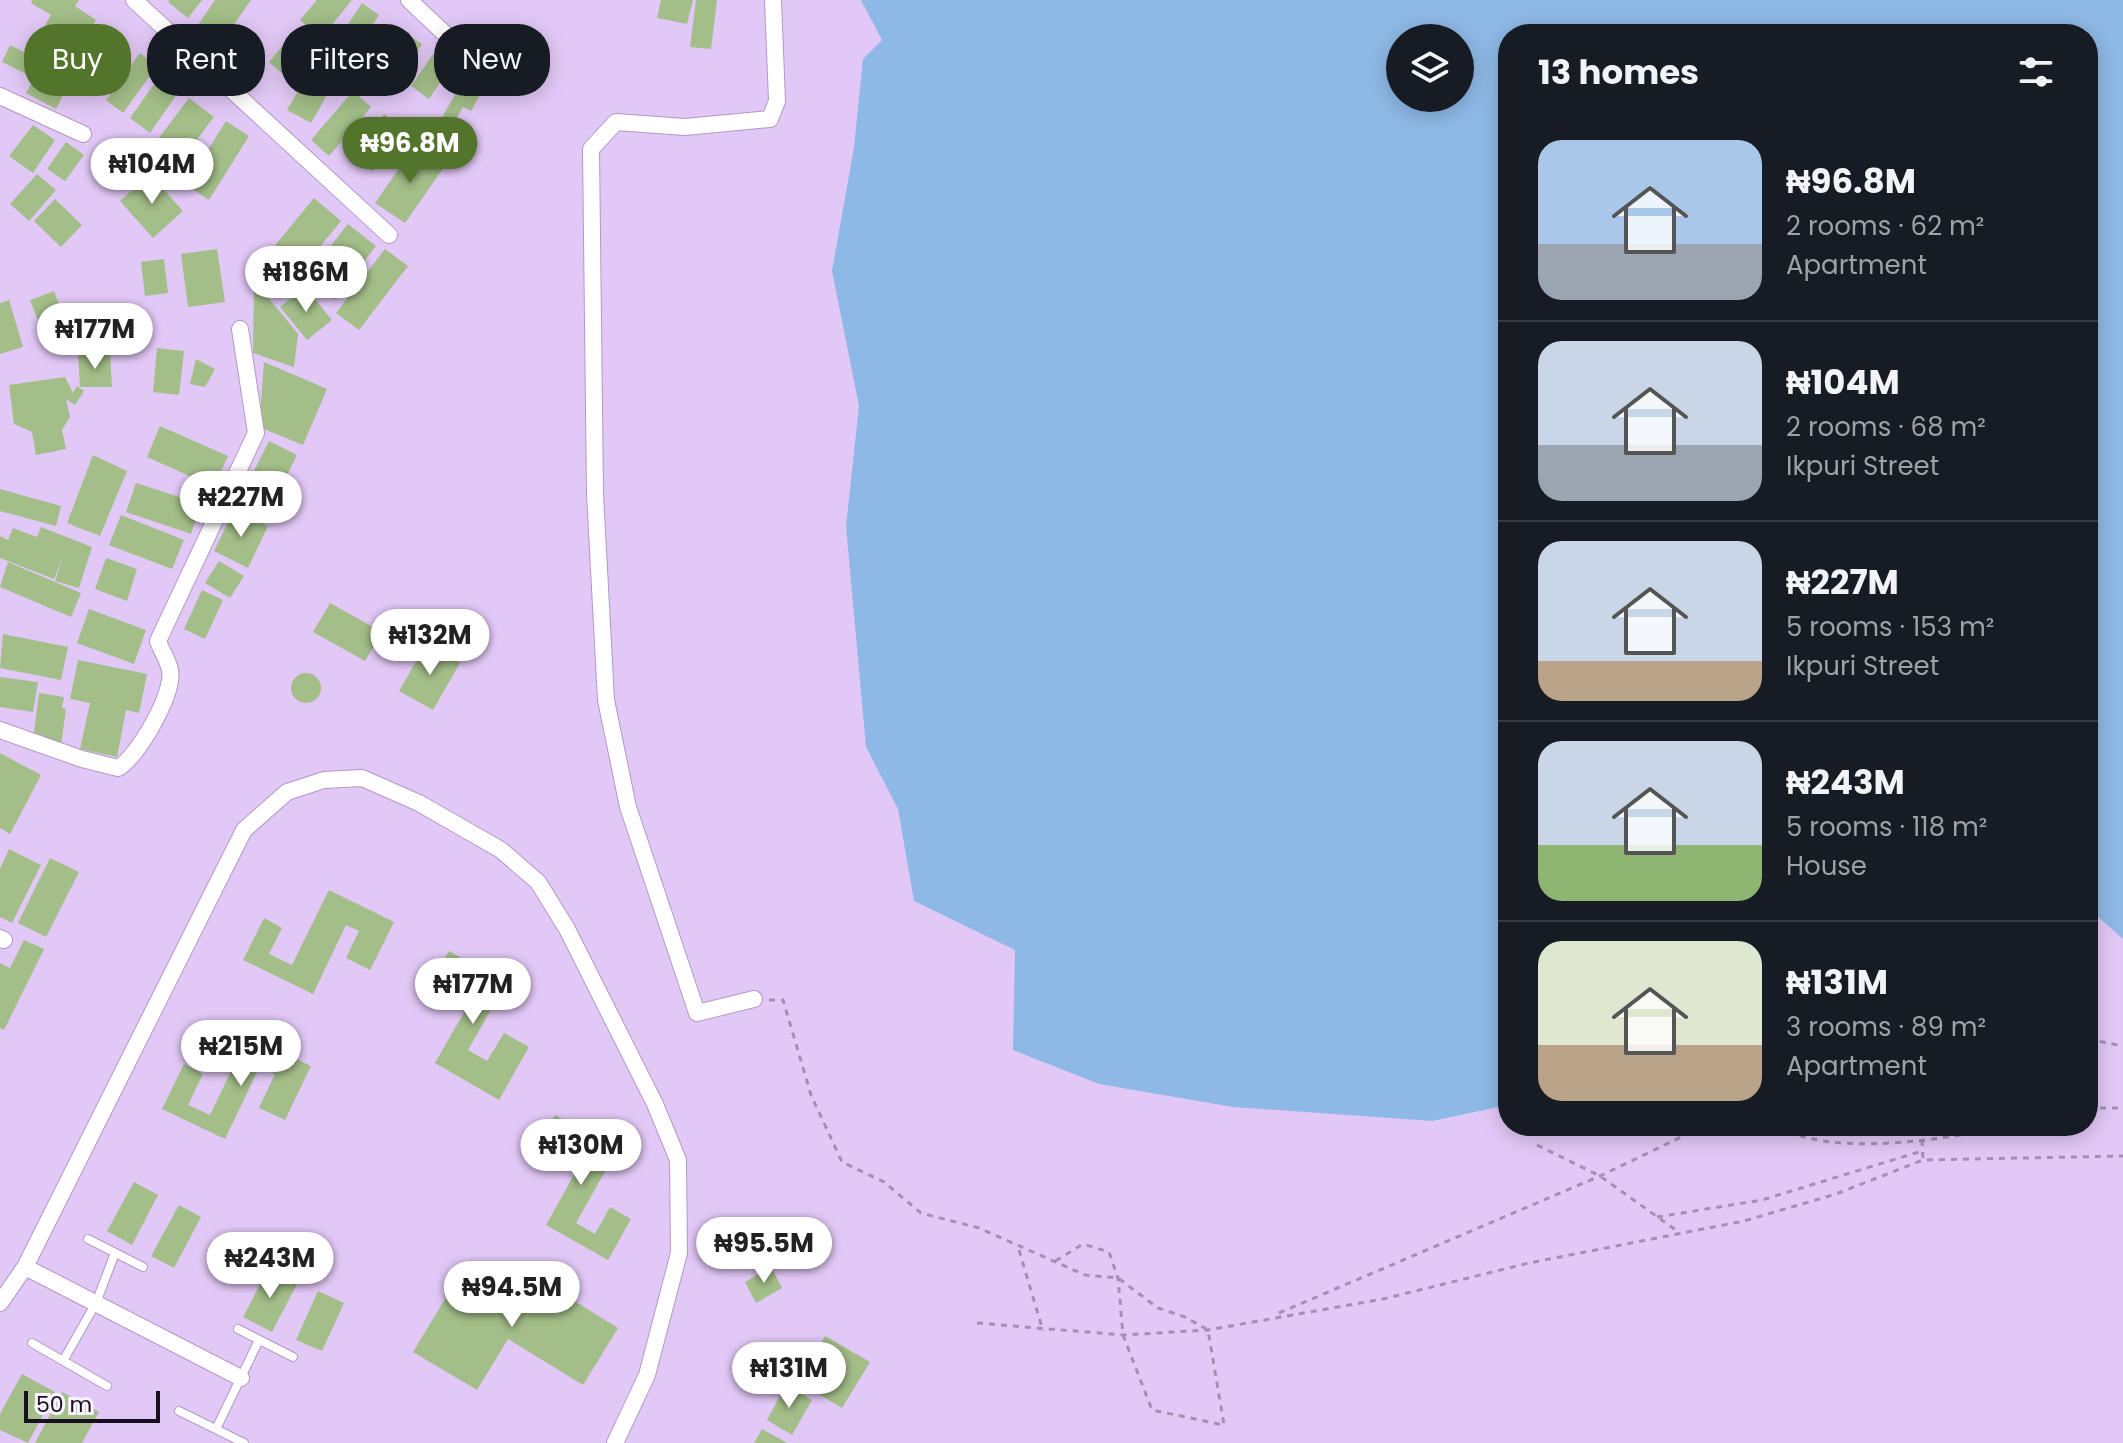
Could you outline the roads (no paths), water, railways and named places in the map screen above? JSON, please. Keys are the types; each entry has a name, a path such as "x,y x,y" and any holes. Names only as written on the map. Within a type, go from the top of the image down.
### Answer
{"street":[{"path":"409,0 435,24"},
{"path":"754,999 697,1013 628,807 606,700 595,494 591,149 616,122 685,127 770,119 777,101 773,0"},
{"path":"139,1 389,235"},
{"path":"0,96 83,134"},
{"path":"0,730 82,759 118,768 139,750 170,683 171,671 158,641 256,433 240,329"},
{"path":"0,1303 25,1267 244,830 287,792 324,780 362,778 419,803 501,850 538,882 588,970 655,1104 678,1160 679,1253 647,1375 615,1443"},
{"path":"25,1267 241,1378"}],"lane":[{"path":"88,1239 143,1267"},
{"path":"63,1361 96,1303 115,1253"},
{"path":"238,1329 293,1357"},
{"path":"216,1429 259,1340"},
{"path":"32,1343 107,1386"},
{"path":"179,1411 244,1443"}],"water":[{"path":"861,0 2123,0 2123,939 2098,917 2098,24 1498,24 1498,1107 1432,1121 1233,1107 1099,1084 1013,1050 1015,950 914,901 898,809 866,747 846,526 859,406 832,271 854,147 863,59 882,40"}]}
